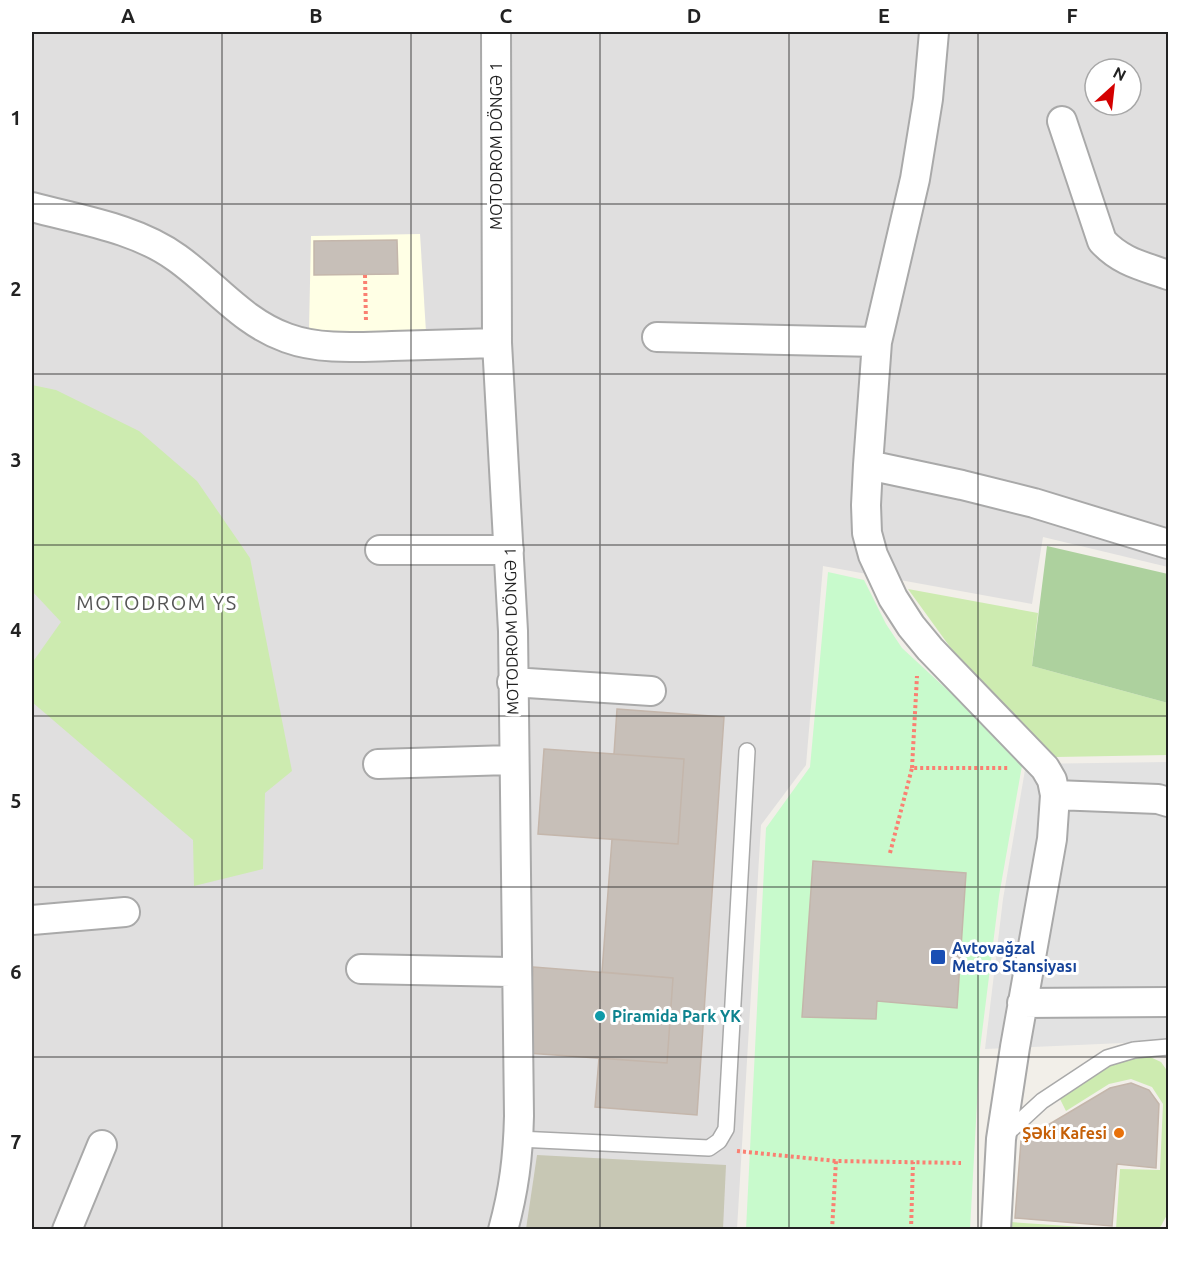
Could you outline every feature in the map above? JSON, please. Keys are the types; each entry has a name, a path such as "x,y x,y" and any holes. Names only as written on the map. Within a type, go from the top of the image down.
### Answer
{"street":[{"name":"MOTODROM DÖNGƏ 1","path":"496,32 496,343 509,550 518,1139 518,1160 502,1230"},
{"path":"934,32 928,99 915,178 878,342 868,465 867,533 873,555 893,598 911,626 930,649 1045,768 1052,780 1054,795 1052,839 1022,1003 1001,1139 996,1230"},
{"path":"1062,121 1102,242 1114,254 1168,275"},
{"path":"32,207 127,233 155,245 178,258 228,303 263,328 289,339 310,344 366,346 496,343"},
{"path":"657,337 878,342"},
{"path":"868,465 1034,503 1168,544"},
{"path":"380,550 509,550"},
{"path":"512,682 651,691"},
{"path":"378,764 513,760"},
{"path":"1054,795 1158,799 1168,802"},
{"path":"32,920 125,912"},
{"path":"361,969 516,972"},
{"path":"1022,1003 1168,1002"},
{"path":"67,1230 102,1145"}],"lane":[{"path":"518,1139 709,1148 719,1141 726,1129 747,751"},
{"path":"1001,1139 1042,1101 1107,1058 1134,1050 1168,1047"}],"path":[{"path":"365,275 366,346"},
{"path":"890,853 912,768 918,669 930,649"},
{"path":"912,768 1045,768"},
{"path":"709,1148 836,1161 961,1163"},
{"path":"832,1230 836,1161"},
{"path":"911,1230 913,1162"}],"shaded area":[{"name":"MOTODROM YS","path":"32,32 1168,32 1168,567 1043,537 1032,604 823,566 806,765 761,825 737,1229 32,1229"},
{"path":"420,234 426,332 309,331 311,236"},
{"path":"1168,762 1168,1041 985,1049 1003,899 1026,764"},
{"path":"537,1155 726,1165 723,1229 526,1229"}],"green space":[{"path":"32,385 56,390 139,431 197,481 250,558 292,771 265,793 263,869 194,886 193,840 32,702 32,663 61,622 32,591"},
{"path":"1047,546 1168,574 1168,703 1032,666"},
{"path":"828,572 864,580 886,624 902,648 1023,760 999,896 980,1049 970,1229 746,1230 766,828 810,767"},
{"path":"908,589 1038,613 1032,666 1168,703 1168,755 1056,757 998,701 958,658"},
{"path":"1148,1056 1161,1062 1168,1072 1168,1213 1157,1229 1116,1229 1120,1169 1160,1170 1163,1104 1152,1087 1131,1079 1109,1084 1066,1111 1059,1097 1125,1057"},
{"path":"1010,1222 1112,1229 1009,1230"}],"building":[{"path":"397,240 398,274 314,275 314,241"},
{"path":"617,709 724,717 697,1115 595,1107 599,1058 667,1063 673,978 602,972 612,839 678,844 684,759 614,754"},
{"path":"544,749 684,759 678,844 538,834"},
{"name":"Avtovağzal Metro Stansiyası","path":"813,861 966,873 957,1008 877,1001 876,1019 802,1017"},
{"name":"Piramida Park YK","path":"533,967 673,978 667,1063 527,1053"},
{"path":"1131,1083 1149,1090 1159,1104 1156,1168 1117,1164 1112,1226 1015,1218 1021,1141 1110,1088"}],"place":[{"name":"Avtovağzal Metro Stansiyası","path":"938,957"},
{"name":"Piramida Park YK","path":"600,1016"},
{"name":"Şəki Kafesi","path":"1119,1133"}],"district":[{"name":"MOTODROM YS","path":"157,603"}]}
